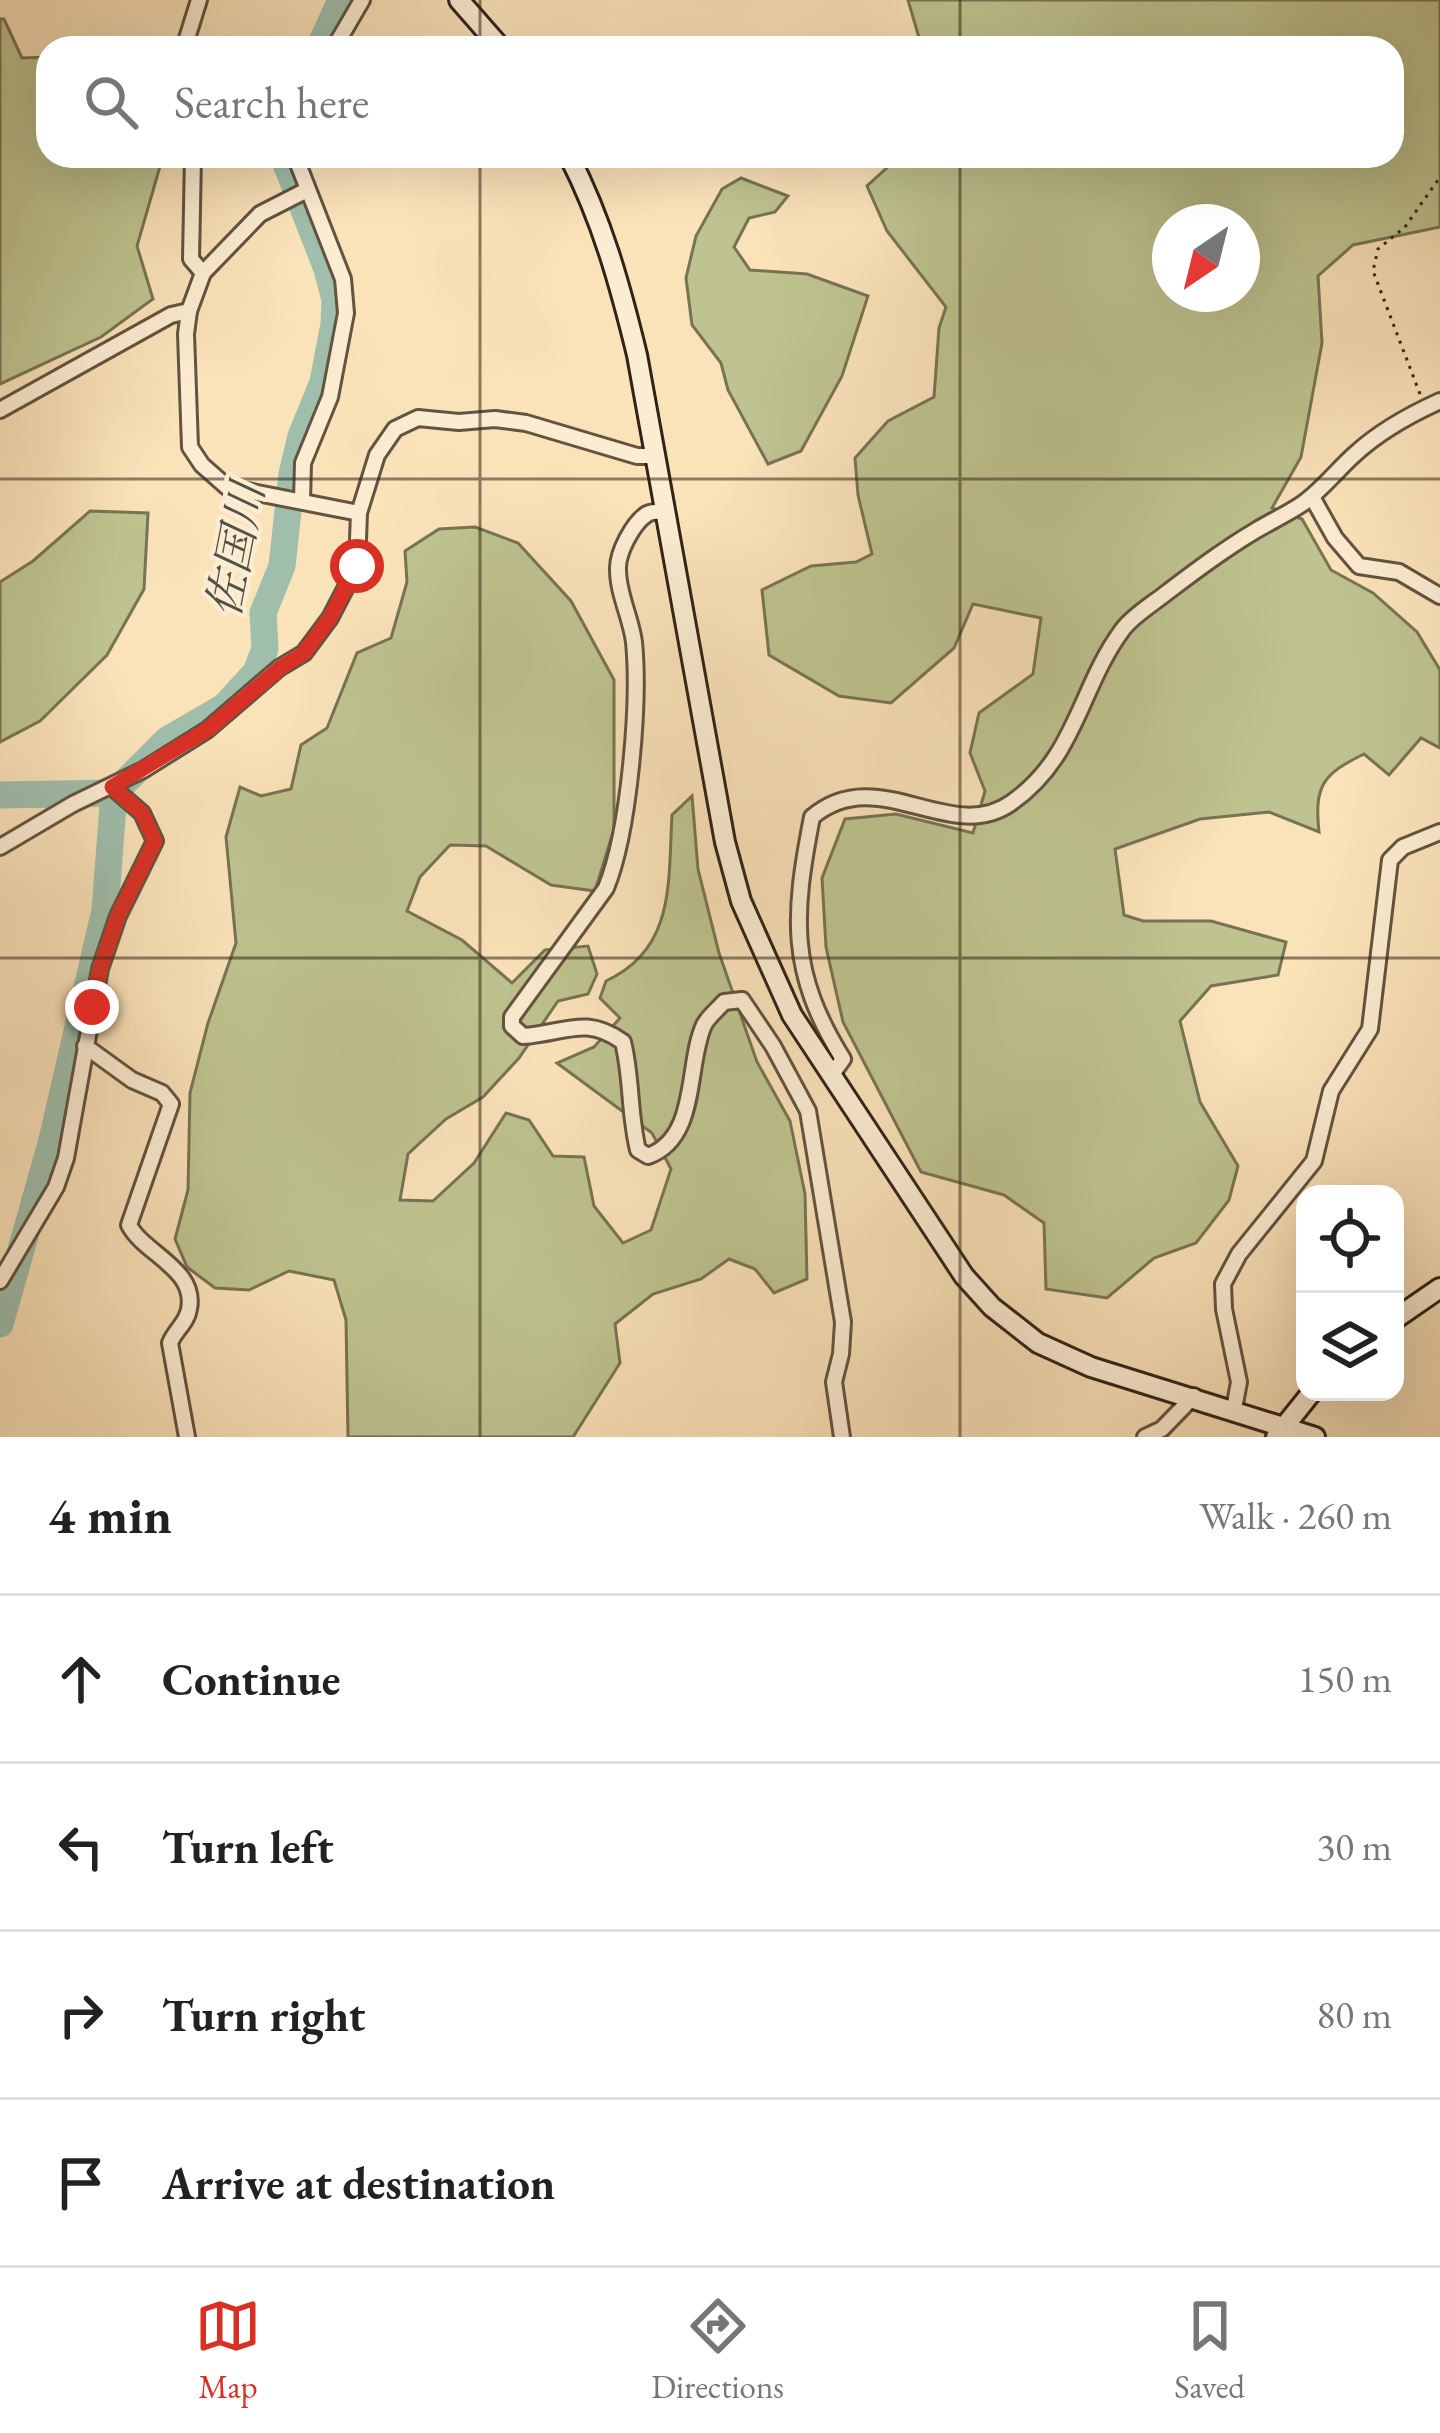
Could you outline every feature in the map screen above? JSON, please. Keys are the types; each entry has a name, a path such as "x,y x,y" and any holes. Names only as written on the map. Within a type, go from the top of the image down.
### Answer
{"street":[{"path":"188,36 199,0"},
{"path":"341,36 362,0"},
{"path":"459,0 490,36"},
{"path":"194,168 191,259 202,274"},
{"path":"299,168 344,279 346,314 330,397 304,463 302,500"},
{"path":"575,168 619,278 656,456 724,842 741,901 792,1015 964,1276 992,1307 1038,1343 1091,1367 1234,1408 1280,1431 1316,1437"},
{"path":"307,190 260,214 202,274 189,311 190,447 227,487 359,513"},
{"path":"0,410 171,315 189,311"},
{"path":"831,1076 843,1059 806,984 796,926 812,817 831,801 865,796 886,797 929,811 986,814 1010,804 1057,757 1075,729 1107,652 1127,624 1208,561 1312,496 1379,433 1433,404"},
{"path":"0,847 207,730 304,653 330,618 357,566 359,513 377,455 395,429 418,418 526,423 637,456 656,456"},
{"path":"1312,496 1335,538 1359,566 1400,572 1440,596"},
{"path":"665,511 647,514 625,542 618,570 635,657 631,756 614,869 606,888 512,1017 512,1026 523,1036 602,1027 623,1042 630,1070 632,1128 638,1150 648,1156 660,1152 685,1114 705,1023 724,1002 742,1000 808,1111 843,1322 834,1382 842,1437"},
{"path":"0,1281 56,1187 66,1158 100,969 118,916 155,841 142,813 112,787"},
{"path":"1234,1408 1239,1382 1223,1284 1239,1254 1314,1162 1330,1090 1370,1029 1390,860 1403,847 1440,832"},
{"path":"85,1046 131,1079 162,1093 171,1104 129,1225 175,1268 189,1293 186,1319 170,1343 187,1437"},
{"path":"1404,1312 1440,1288"},
{"path":"1145,1437 1162,1429 1194,1396"},
{"path":"1280,1431 1305,1401"}],"path":[{"path":"1433,404 1373,271 1378,249 1405,227 1440,177"}],"green space":[{"path":"908,0 1440,0 1440,227 1353,245 1318,276 1322,343 1301,457 1272,508 1302,519 1331,570 1373,593 1417,632 1440,670 1440,748 1421,738 1389,775 1364,754 1339,768 1320,792 1319,832 1269,812 1200,819 1115,849 1124,915 1143,921 1211,921 1286,942 1278,975 1211,986 1180,1021 1200,1102 1238,1166 1229,1200 1196,1243 1154,1258 1107,1298 1046,1289 1044,1223 1004,1195 921,1172 843,1022 826,947 822,878 845,819 896,814 973,833 985,791 970,753 979,713 1033,674 1041,618 973,604 954,648 891,703 839,696 769,655 762,590 811,566 856,562 872,554 855,458 888,421 934,397 939,328 946,307 887,231 867,186 887,168 1404,168 1404,36 918,36"},
{"path":"0,19 4,19 22,58 36,57 36,168 160,168 137,246 153,299 101,337 0,384"},
{"path":"741,178 788,196 775,212 749,218 734,247 750,270 807,274 868,296 842,376 801,451 768,464 728,390 721,363 692,325 686,278 696,236 722,189"},
{"path":"90,511 148,513 144,589 107,655 40,721 0,742 0,582 33,561"},
{"path":"475,527 518,543 571,601 614,680 614,829 595,891 551,885 486,846 450,845 420,877 407,911 462,940 512,983 545,950 588,946 597,974 588,994 558,1001 519,1058 483,1097 446,1119 408,1154 400,1200 433,1201 474,1163 506,1113 529,1120 553,1156 584,1157 594,1206 623,1243 651,1230 671,1169 652,1133 557,1063 594,1047 620,1018 600,998 606,981 629,967 657,932 668,888 672,815 692,796 698,869 719,953 757,1062 790,1121 805,1194 807,1279 774,1293 755,1269 729,1259 701,1279 653,1294 615,1324 620,1363 573,1437 348,1437 346,1320 334,1280 289,1271 249,1290 215,1288 187,1267 175,1239 188,1190 190,1093 236,943 226,837 240,787 261,796 291,789 301,745 327,728 357,653 391,638 407,582 405,551 439,529"}],"waterway":[{"name":"佐国川","path":"324,36 341,0"},
{"name":"佐国川","path":"0,795 114,793 167,740 224,707 256,672 265,649 263,613 282,566 292,474 301,436 323,382 334,324 335,300 327,269 288,168"},
{"path":"0,1324 51,1144 105,910 114,793"}],"route":[{"path":"92,1007 118,916 155,841 142,813 112,787 207,730 304,653 330,618 357,566"}]}
